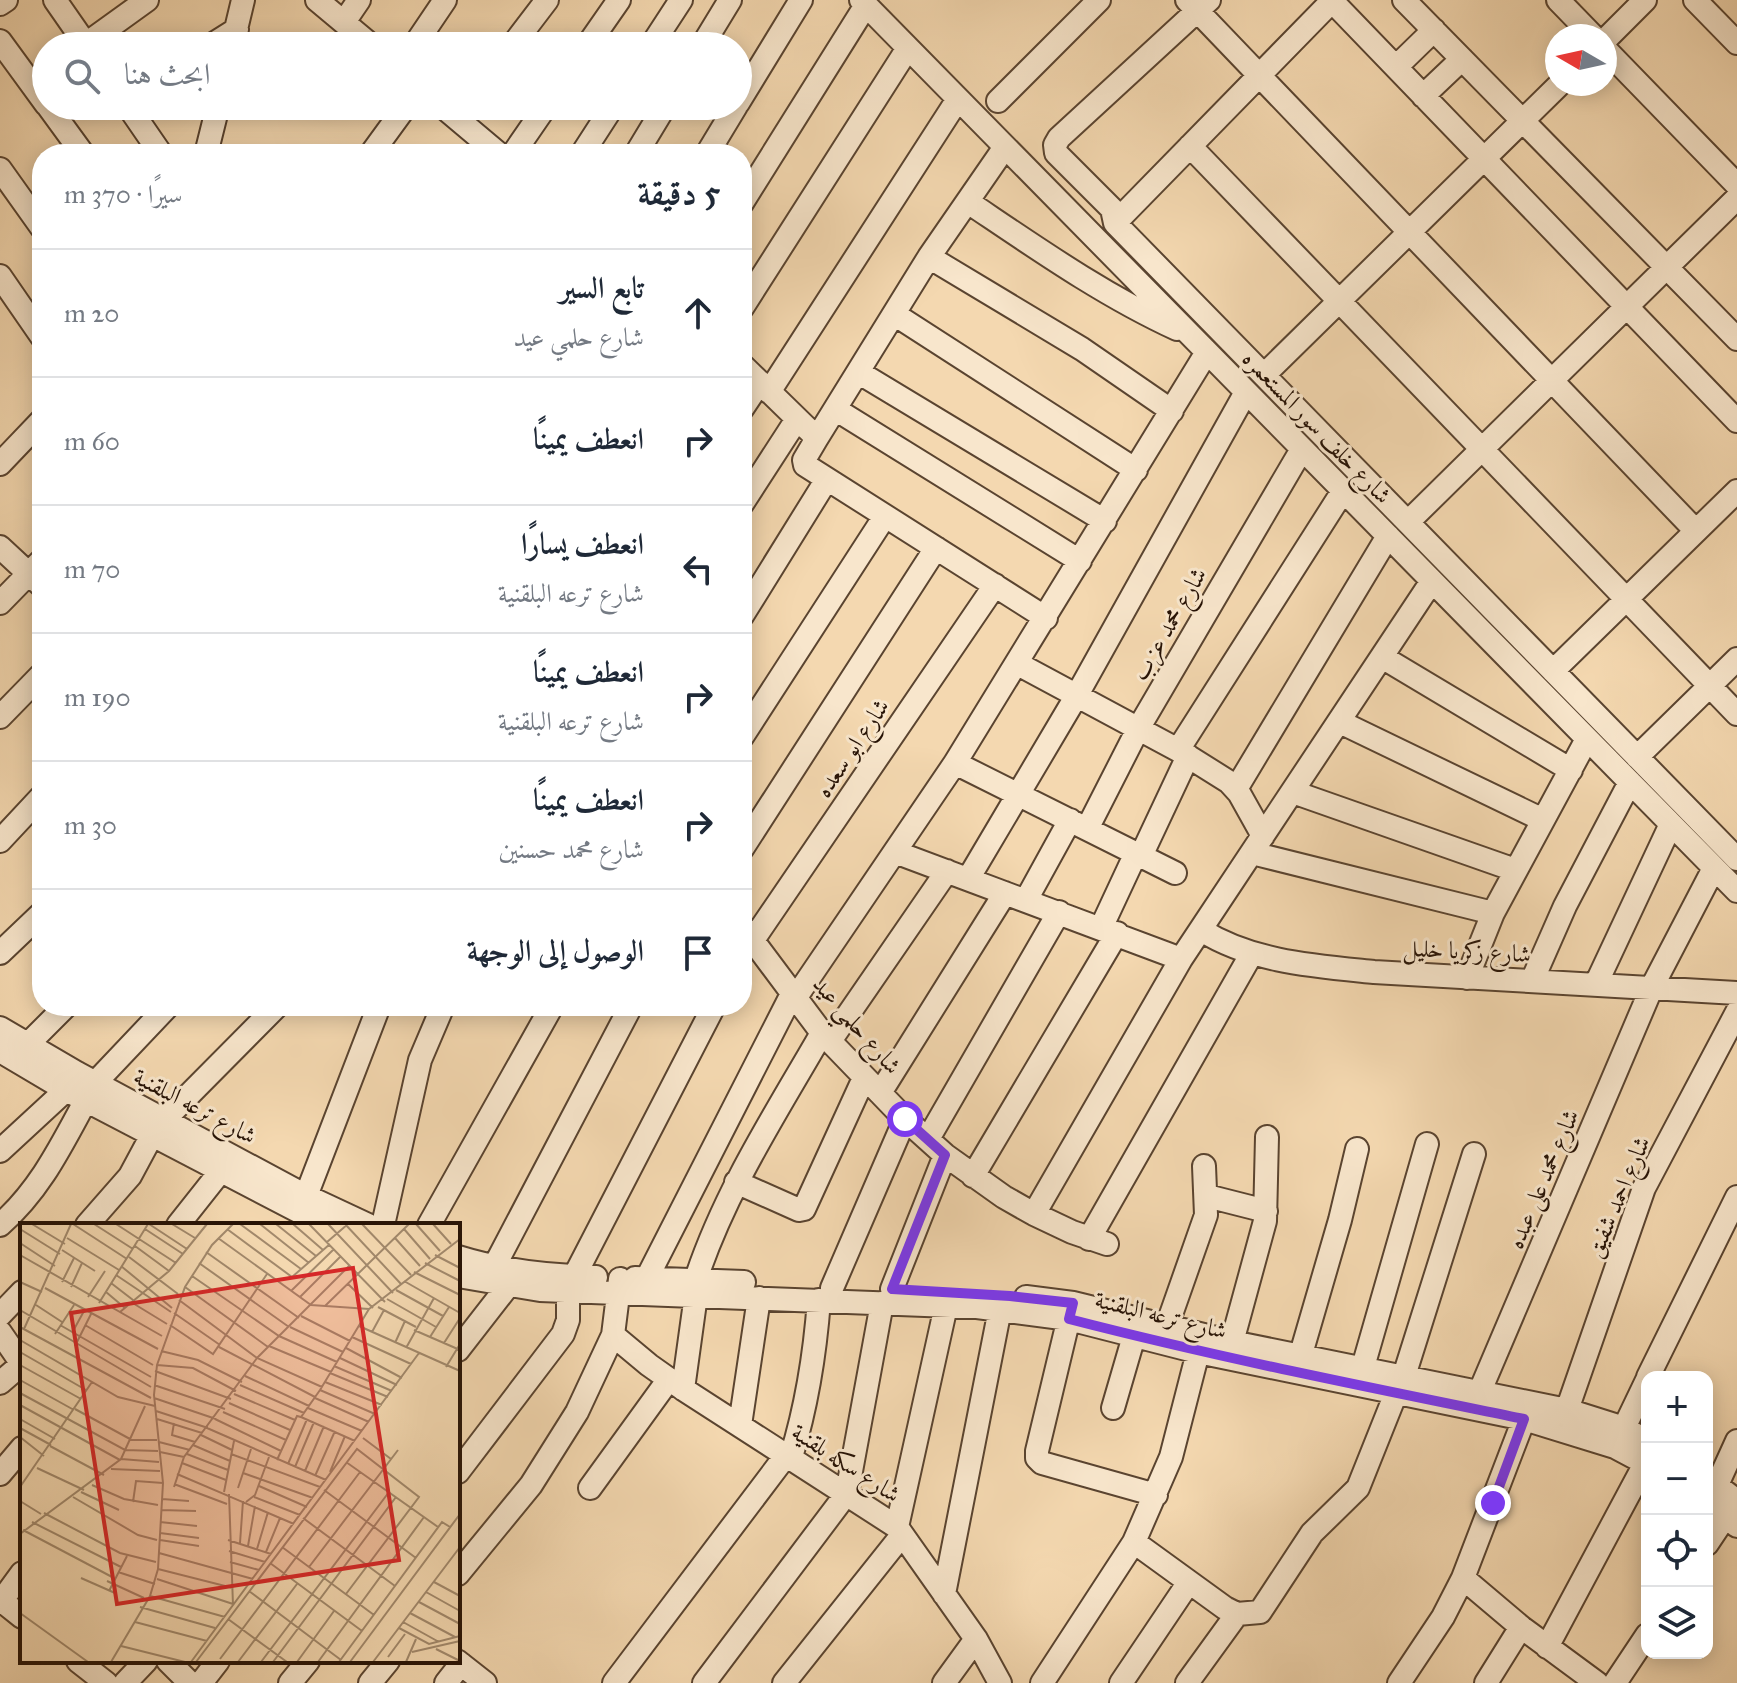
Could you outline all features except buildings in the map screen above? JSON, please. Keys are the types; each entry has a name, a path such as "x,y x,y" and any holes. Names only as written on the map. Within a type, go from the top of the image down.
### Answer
{"street":[{"path":"0,4 6,0"},
{"path":"55,0 77,32"},
{"path":"104,32 147,0"},
{"path":"235,32 243,0"},
{"path":"317,0 356,32"},
{"path":"344,22 359,0"},
{"path":"423,32 445,0"},
{"path":"523,32 547,0"},
{"path":"597,32 619,0"},
{"path":"660,32 681,0"},
{"path":"711,32 730,0"},
{"path":"752,80 801,0"},
{"path":"998,101 1099,0"},
{"path":"1404,0 1737,339"},
{"path":"1558,0 1581,24"},
{"path":"1617,28 1645,0"},
{"path":"1695,0 1737,43"},
{"path":"752,186 863,3"},
{"name":"شارع خلف سور المستعمره","path":"863,3 1737,891"},
{"path":"1115,223 1326,3 1396,67 1737,421"},
{"path":"1696,531 1259,76 1198,4 1059,138 1055,145 1059,157 1112,209 1115,223 1737,859"},
{"path":"1396,67 1434,30"},
{"path":"0,41 32,85"},
{"path":"752,292 908,48"},
{"path":"1423,96 1462,59"},
{"path":"1617,61 1737,185"},
{"path":"1264,375 1548,96"},
{"path":"752,399 764,387 958,99"},
{"path":"58,120 76,144"},
{"path":"138,120 154,144"},
{"path":"208,144 214,120"},
{"path":"378,144 396,120"},
{"path":"461,120 474,144"},
{"path":"520,144 536,120"},
{"path":"588,144 604,120"},
{"path":"642,144 657,120"},
{"path":"713,144 727,120"},
{"path":"1190,146 1737,714"},
{"path":"1005,147 929,257 804,462 1046,618"},
{"path":"0,169 32,214"},
{"path":"1408,522 1737,198"},
{"path":"647,1278 795,995 955,763 1018,664 1172,411 1200,344 1099,287 968,202"},
{"path":"929,257 1082,349 1172,411"},
{"path":"0,276 32,322"},
{"path":"894,314 1136,470"},
{"path":"858,372 1105,521"},
{"path":"752,375 817,438"},
{"path":"590,1488 676,1384 707,1245 736,1182 826,1037 1019,795 1246,392"},
{"path":"835,409 1080,561"},
{"path":"752,489 797,419"},
{"path":"0,464 32,430"},
{"name":"شارع محمد عزب","path":"736,1182 799,1210 806,1207 831,1147 872,1085 1016,896 1079,825 1302,449"},
{"path":"752,600 827,479"},
{"path":"973,1176 1109,930 1183,753 1343,491"},
{"path":"1553,671 1737,491"},
{"path":"752,722 885,516"},
{"path":"1236,789 1388,536"},
{"path":"0,547 32,569"},
{"path":"752,833 936,548"},
{"path":"0,603 32,578"},
{"path":"1034,1214 1181,959 1432,581"},
{"name":"شارع ابو سعده","path":"752,932 995,585"},
{"path":"1382,657 1571,770"},
{"path":"1637,757 1737,659"},
{"path":"1018,664 1183,753 1236,789 1257,845"},
{"path":"0,717 32,684"},
{"path":"1340,722 1543,820"},
{"path":"1467,978 1493,913 1587,739"},
{"path":"955,763 1175,873"},
{"path":"1532,981 1565,906 1630,782"},
{"path":"1293,792 1515,870"},
{"path":"0,841 32,807"},
{"path":"1596,984 1671,824"},
{"path":"1257,845 1493,913"},
{"path":"895,852 1181,959"},
{"name":"شارع محمد على عبده","path":"1480,1391 1652,987 1714,868"},
{"path":"928,1139 1059,912"},
{"path":"0,953 32,923"},
{"name":"شارع زكريا خليل","path":"1201,930 1219,941 1252,953 1317,966 1737,993"},
{"name":"شارع حلمي عيد","path":"752,945 826,1037 905,1119 945,1155 1034,1214 1098,1242 1252,953"},
{"name":"شارع احمد شفيق","path":"1567,1410 1644,1188 1737,1012"},
{"path":"28,1044 56,1016"},
{"path":"0,1225 18,1209 46,1173 91,1091 159,1016"},
{"path":"89,1223 130,1176 158,1127 267,1016"},
{"path":"293,1210 375,1016"},
{"path":"383,1223 420,1060 439,1016"},
{"path":"430,1223 546,1016"},
{"path":"494,1267 626,1016"},
{"path":"460,1469 563,1334 568,1320 571,1284 709,1016"},
{"name":"شارع ترعه البلقنية","path":"0,1028 28,1044 91,1091 158,1127 293,1210 358,1223"},
{"name":"شارع ترعه البلقنية","path":"0,1051 66,1090 91,1091"},
{"path":"0,1151 66,1090"},
{"path":"614,1683 789,1456 804,1415 826,1294 905,1119"},
{"name":"شارع ترعه البلقنية","path":"158,1127 220,1172 321,1223"},
{"path":"1232,1342 1266,1211 1267,1137"},
{"path":"1363,1367 1427,1144"},
{"path":"1301,1354 1357,1149"},
{"path":"1134,1542 1237,1614 1260,1612 1312,1533 1354,1494 1400,1384 1474,1154"},
{"path":"704,1683 847,1493 887,1296 945,1155"},
{"path":"1167,1326 1202,1230 1207,1196 1204,1166"},
{"path":"180,1223 220,1172"},
{"path":"1207,1196 1266,1211"},
{"path":"1651,1371 1737,1197"},
{"name":"شارع ترعه البلقنية","path":"460,1258 571,1284"},
{"name":"شارع ترعه البلقنية","path":"460,1276 507,1287 571,1284 887,1296 1010,1296 1071,1311 1167,1326 1363,1367 1400,1384 1641,1455"},
{"name":"شارع ترعه البلقنية","path":"620,1285 647,1278 759,1298 826,1294"},
{"path":"460,1572 531,1485 577,1412 613,1335 620,1285"},
{"path":"460,1347 507,1287"},
{"path":"0,1315 20,1294"},
{"name":"شارع ترعه البلقنية","path":"887,1296 946,1306 1071,1311 1134,1336 1198,1352 1400,1384 1480,1391 1567,1410 1624,1428 1641,1449"},
{"path":"740,1425 759,1298"},
{"path":"784,1683 900,1531 946,1306"},
{"path":"944,1594 1000,1309"},
{"path":"1071,1311 1037,1458 1042,1463 1156,1495"},
{"path":"0,1332 20,1361"},
{"name":"شارع سكه بلقنية","path":"613,1335 676,1384 847,1493 900,1531 976,1639 1000,1683"},
{"path":"1113,1408 1134,1336"},
{"path":"1042,1683 1134,1542 1171,1457 1198,1352"},
{"path":"0,1383 20,1366"},
{"path":"1624,1428 1641,1393"},
{"path":"1399,1683 1443,1617 1463,1578 1524,1419"},
{"path":"1713,1483 1737,1441"},
{"path":"0,1474 20,1450"},
{"path":"1547,1647 1641,1468"},
{"path":"1713,1492 1733,1515 1713,1537"},
{"path":"20,1576 1,1602 20,1616"},
{"path":"1463,1578 1585,1680"},
{"path":"1121,1683 1189,1582"},
{"path":"1187,1683 1237,1614"},
{"path":"1486,1683 1521,1627"},
{"path":"944,1683 976,1639"},
{"path":"1615,1683 1641,1644"},
{"path":"81,1663 106,1683"},
{"path":"125,1683 144,1663"},
{"path":"170,1663 190,1683"},
{"path":"201,1683 216,1663"},
{"path":"290,1683 306,1663"},
{"path":"370,1683 386,1663"},
{"path":"446,1683 458,1663"},
{"path":"460,1663 485,1683"}],"route":[{"path":"905,1119 945,1155 892,1289 978,1293 1073,1303 1069,1319 1134,1336 1524,1419 1493,1503"}]}
